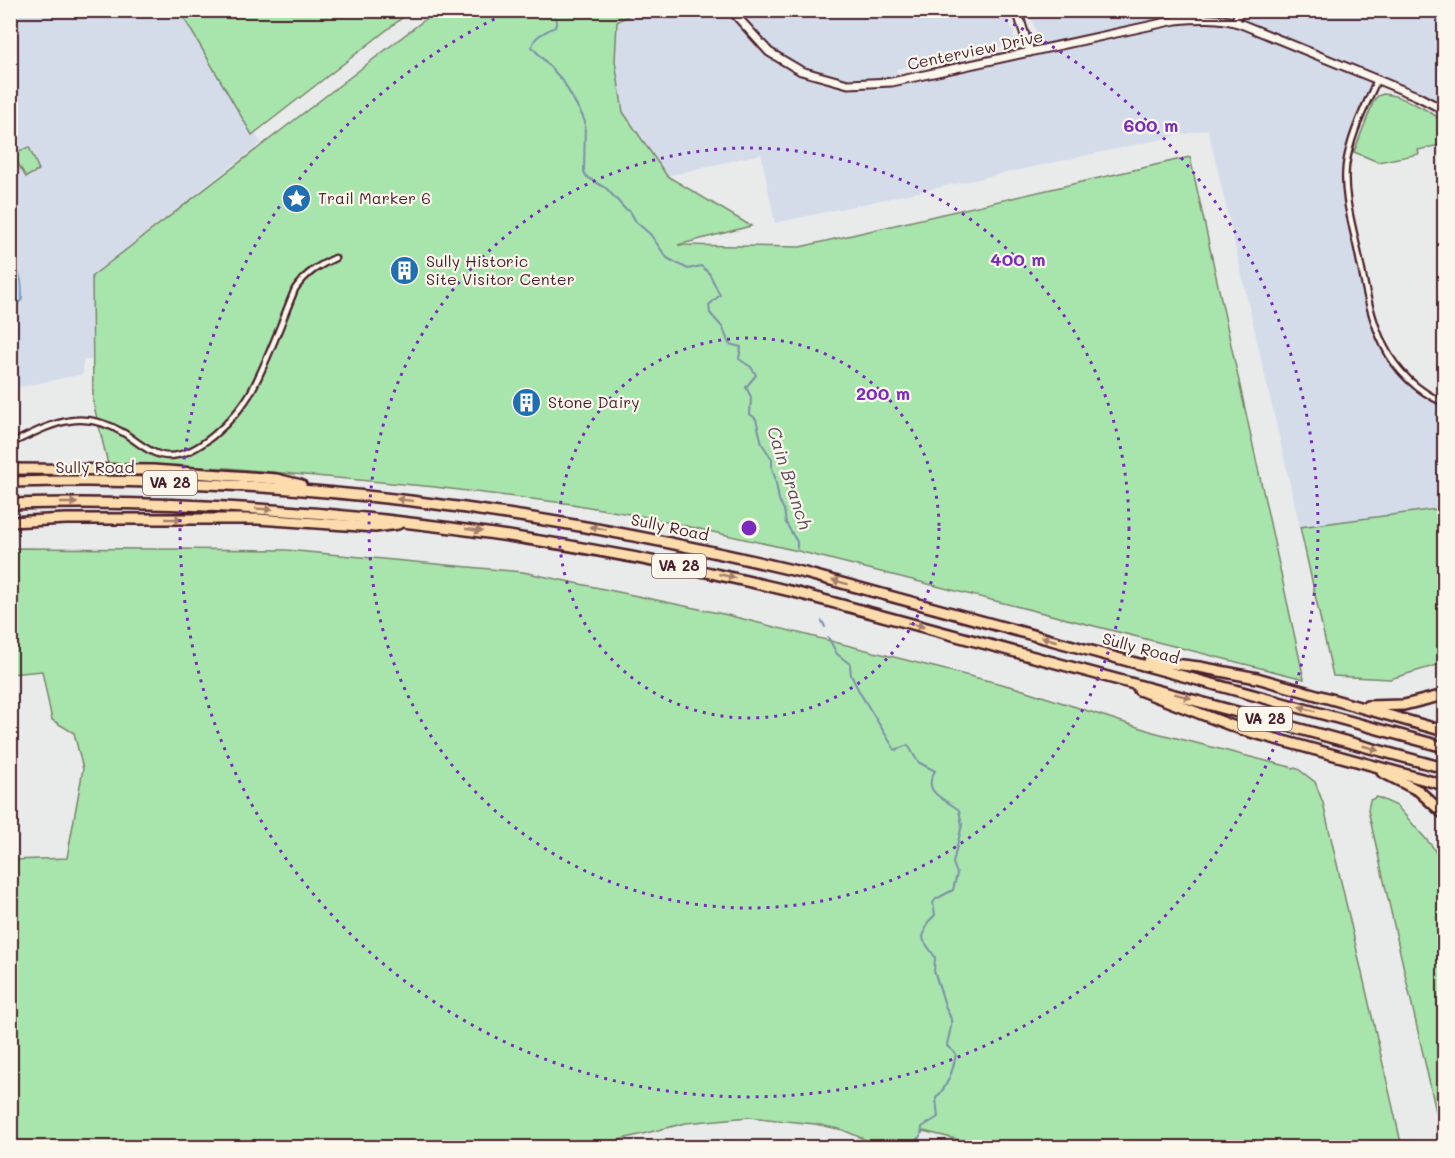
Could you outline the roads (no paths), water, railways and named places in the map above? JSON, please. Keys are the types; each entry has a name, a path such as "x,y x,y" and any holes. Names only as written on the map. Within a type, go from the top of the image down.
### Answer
{"highway":[{"path":"13,469 112,468 175,471 276,479 329,492"},
{"name":"Sully Road","path":"10,482 157,482 329,492 513,514 672,542 805,573 1444,747"},
{"name":"VA 28","path":"10,504 103,503 207,506 416,522 566,544 726,576 805,595 1444,768"},
{"path":"10,518 282,519 375,526 416,522"},
{"path":"10,522 66,519"},
{"path":"1105,654 1234,674 1444,731"},
{"path":"1086,671 1209,718 1444,785"},
{"path":"1356,706 1404,705 1444,695"},
{"path":"1359,761 1419,790 1444,814"}],"street":[{"name":"Centerview Drive","path":"731,10 770,52 801,71 848,84 892,82 1176,20 1205,18 1234,22 1444,110"},
{"path":"1017,10 1030,52"},
{"path":"1234,22 1240,10"},
{"path":"1377,80 1348,153 1345,182 1347,204 1373,322 1381,342 1405,376 1426,393 1444,403"},
{"path":"10,444 50,425 81,419 109,425 147,449 160,454 175,456 190,452 209,440 248,398 295,290 312,270 335,258"}],"water":[{"path":"11,260 22,284 22,300 11,308"}],"waterway":[{"name":"Cain Branch","path":"551,10 557,21 555,27 538,37 532,47 563,81 583,117 585,122 584,172 587,177 607,189 625,209 630,211 636,222 650,234 667,258 688,269 701,266 709,273 720,295 709,305 710,313 723,328 729,344 741,347 739,359 751,367 756,375 746,387 751,397 750,414 756,419 762,444 772,459 779,500 784,510 786,523 797,542 797,548"},
{"name":"Cain Branch","path":"822,621 825,627"},
{"name":"Cain Branch","path":"828,637 837,654 850,664 851,675 860,693 895,750 908,745 918,762 935,771 931,778 932,790 959,810 962,825 953,863 957,874 953,890 933,903 935,915 928,922 923,937 935,957 934,971 951,1019 947,1046 956,1054 949,1078 936,1098 938,1117 922,1127 921,1136 911,1148"}],"place":[{"name":"Trail Marker 6","path":"297,198"},
{"name":"Sully Historic Site Visitor Center","path":"405,270"},
{"name":"Stone Dairy","path":"527,402"}]}
